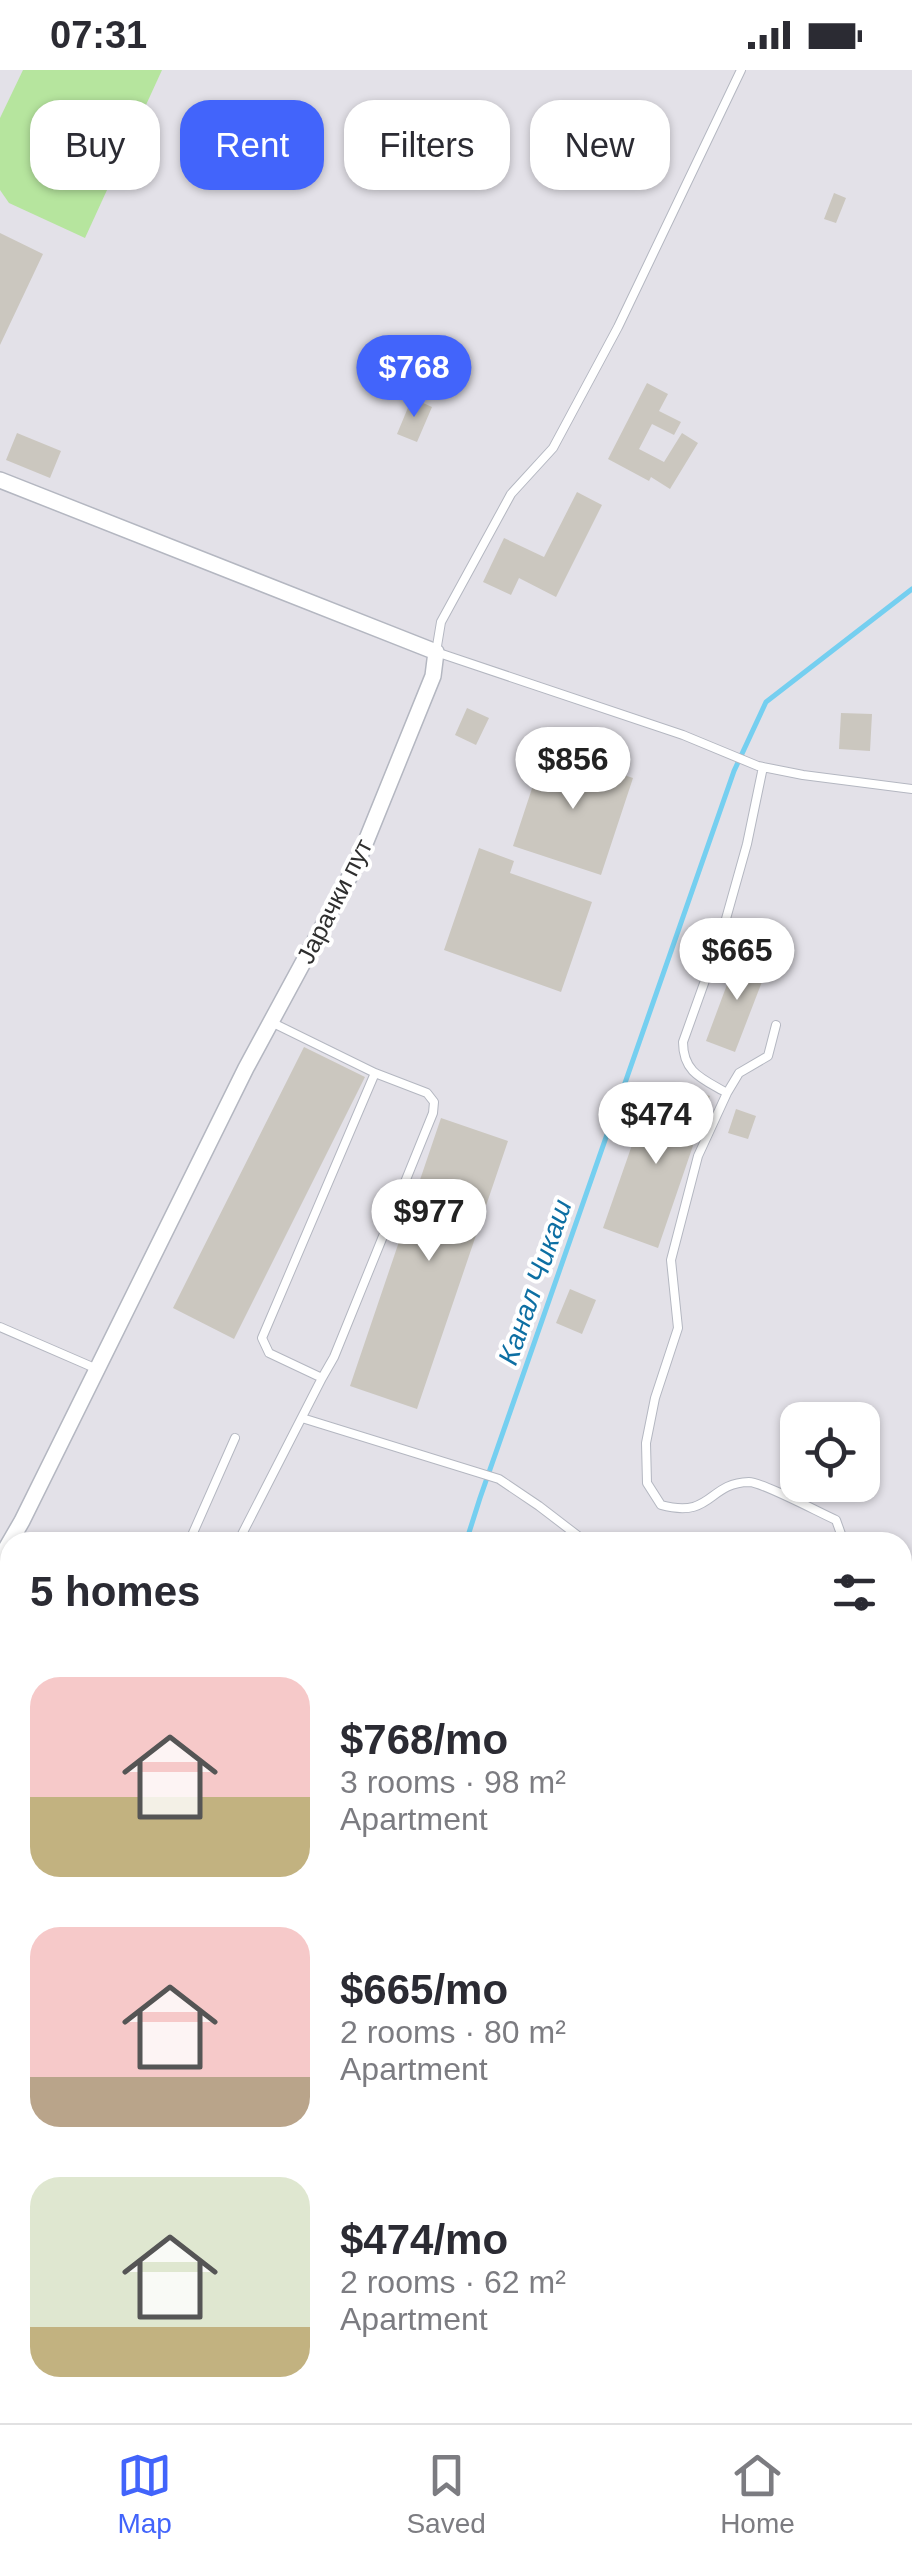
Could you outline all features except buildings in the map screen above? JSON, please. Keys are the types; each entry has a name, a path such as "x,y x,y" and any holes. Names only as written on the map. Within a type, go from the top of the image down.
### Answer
{"street":[{"path":"0,480 436,652"},
{"name":"Јарачки пут","path":"16,1532 271,1022 358,861 432,676 436,652"}],"lane":[{"path":"740,70 618,328 554,448 512,494 441,622 436,652 682,735 761,766 912,789"},
{"path":"727,1093 693,1073 683,1058 682,1042 722,933 747,844 761,766"},
{"path":"243,1532 334,1358 433,1114 434,1102 427,1093 375,1073 271,1022"},
{"path":"776,1025 768,1056 738,1074 698,1156 671,1260 678,1328 655,1398 646,1443 647,1483 661,1505 679,1510 698,1508 726,1486 752,1482 836,1520 840,1532"},
{"path":"322,1378 269,1353 262,1338 375,1073"},
{"path":"0,1327 97,1369"},
{"path":"302,1418 499,1479 573,1532"},
{"path":"193,1532 235,1438"}],"shaded area":[{"path":"0,70 912,70 912,1532 0,1532"}],"green space":[{"path":"23,70 162,70 148,100 30,100 30,190 107,190 85,238 9,203 0,190 0,118"}],"waterway":[{"name":"Канал Чикаш","path":"469,1532 734,771 766,702 912,589"}]}
